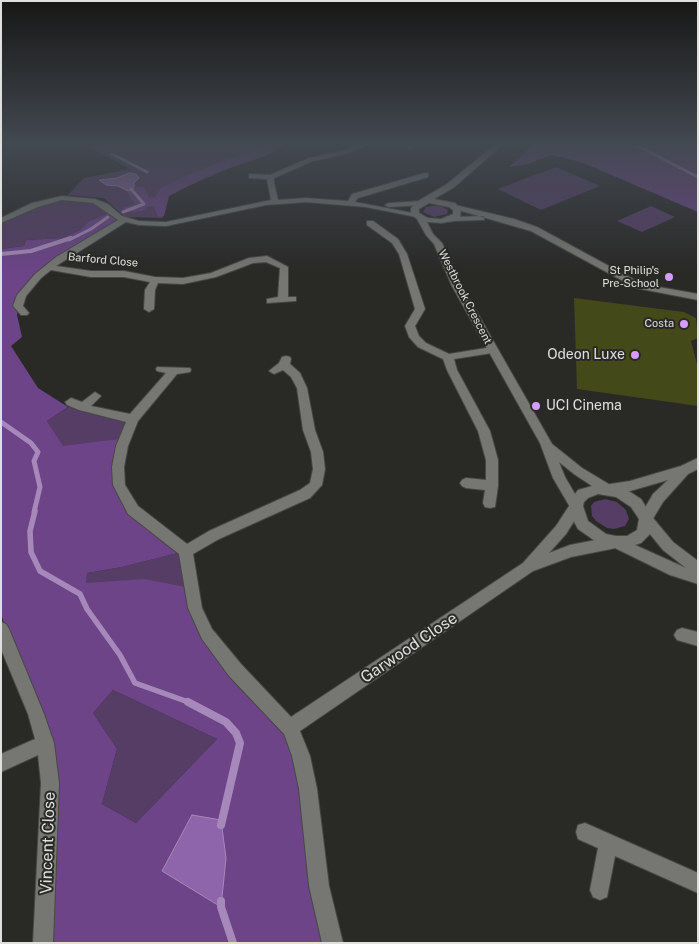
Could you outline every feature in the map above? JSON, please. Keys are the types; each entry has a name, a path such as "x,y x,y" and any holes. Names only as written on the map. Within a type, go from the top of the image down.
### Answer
{"street":[{"path":"273,187 275,202"},
{"path":"351,203 355,196 385,187"},
{"path":"419,217 414,211 422,203 448,187"},
{"path":"450,187 449,200 453,206"},
{"path":"1,220 16,212 48,201 74,198 101,203 124,220 166,224 275,202 315,200 366,205 434,221 504,219"},
{"path":"366,205 435,201 504,219 534,229 639,286 698,297"},
{"name":"Westbrook Crescent","path":"438,243 442,230 457,215 458,212 453,206"},
{"path":"6,210 16,212"},
{"name":"Westbrook Crescent","path":"419,217 430,235 438,243 457,286 546,443 560,478 576,507"},
{"name":"Barford Close","path":"34,310 22,316 18,306 30,284 49,267 124,220"},
{"path":"366,222 395,241 403,254 420,309 410,326 414,336 432,351 448,357 452,370 484,431 492,460 490,503"},
{"name":"Barford Close","path":"49,267 91,274 132,275 155,280 195,280 252,260 267,259 284,266 288,299 270,301"},
{"name":"Barford Close","path":"149,309 150,290 155,280"},
{"name":"Westbrook Crescent","path":"448,357 492,350"},
{"path":"186,551 214,535 305,494 316,485 319,469 317,452 309,430 302,388 296,375 281,365"},
{"path":"173,370 133,419 122,446 118,466 119,486 133,510 186,551 195,608 207,634 235,670 290,728 301,756 308,789 319,886 333,943"},
{"path":"83,407 95,396"},
{"path":"72,402 102,413 133,419"},
{"name":"Westbrook Crescent","path":"546,443 578,471 608,489"},
{"path":"698,463 685,470 630,486 590,490 583,494 576,507 578,516 592,533 603,539 617,542 675,571 698,578"},
{"path":"617,542 636,539 642,534 646,528 646,519 658,498 685,470"},
{"path":"466,483 492,486"},
{"path":"608,489 628,496 642,510 646,519 668,546 698,569"},
{"name":"Garwood Close","path":"528,567 561,530 576,507"},
{"name":"Garwood Close","path":"290,728 528,567 570,551 617,542"},
{"name":"Vincent Close","path":"1,629 36,714 45,743 50,784 43,943"},
{"path":"682,635 698,639"},
{"path":"1,763 45,743"},
{"path":"585,832 698,884"},
{"path":"600,890 608,843"}],"shaded area":[{"path":"75,187 186,187 160,198 163,218 125,217 104,198 68,195"},
{"path":"120,187 134,187 128,191"},
{"path":"137,187 144,187 149,198 155,197 161,188 186,187 169,196 164,216 158,217 154,206 149,206 142,211 128,212 123,208 135,204 127,192"},
{"path":"503,187 597,187 541,210 498,189"},
{"path":"640,187 698,187 698,212"},
{"path":"74,198 95,201 109,210 106,214 89,221 80,230 62,238 26,240 24,246 1,249 1,221 48,201"},
{"path":"439,205 448,210 447,214 434,217 423,212 426,207"},
{"path":"651,206 675,217 642,232 617,221"},
{"path":"109,210 124,220 53,267 22,295 17,315 22,337 11,346 38,388 68,407 47,421 63,446 125,438 118,467 133,510 186,551 122,567 87,573 86,583 144,579 191,588 207,634 290,728 334,943 47,943 44,745 13,657 1,613 1,249 24,246 26,240 62,238 80,230 89,221 106,214","holes":["113,690 217,739 136,823 102,804 117,749 93,713"]},
{"path":"76,402 133,419 125,438 63,447 47,421"},
{"path":"605,499 617,502 626,510 629,519 625,526 614,529 607,528 592,516 591,506 594,502"},
{"path":"186,551 191,588 85,584 87,573 122,567"},
{"path":"113,690 217,739 136,823 102,804 117,749 93,713"},
{"path":"192,815 221,820 226,858 221,907 162,871"}],"building":[{"name":"Odeon Luxe","path":"574,298 684,312 696,318 698,338 691,341 698,368 698,406 577,389"}],"waterway":[{"path":"123,212 144,204 131,189"},
{"path":"69,240 91,229 108,217"},
{"path":"1,254 31,251 71,238"},
{"path":"1,422 31,443 38,452 34,461 40,487 34,512"},
{"path":"35,511 30,531 31,552 40,571 80,594 87,609 120,655 135,683 191,703"},
{"path":"188,702 226,722 236,733 240,743 221,825"},
{"path":"221,901 221,907 233,943"}],"place":[{"name":"St Philip's Pre-School","path":"669,277"},
{"name":"Costa","path":"684,324"},
{"name":"Odeon Luxe","path":"635,355"},
{"name":"UCI Cinema","path":"536,406"}]}
